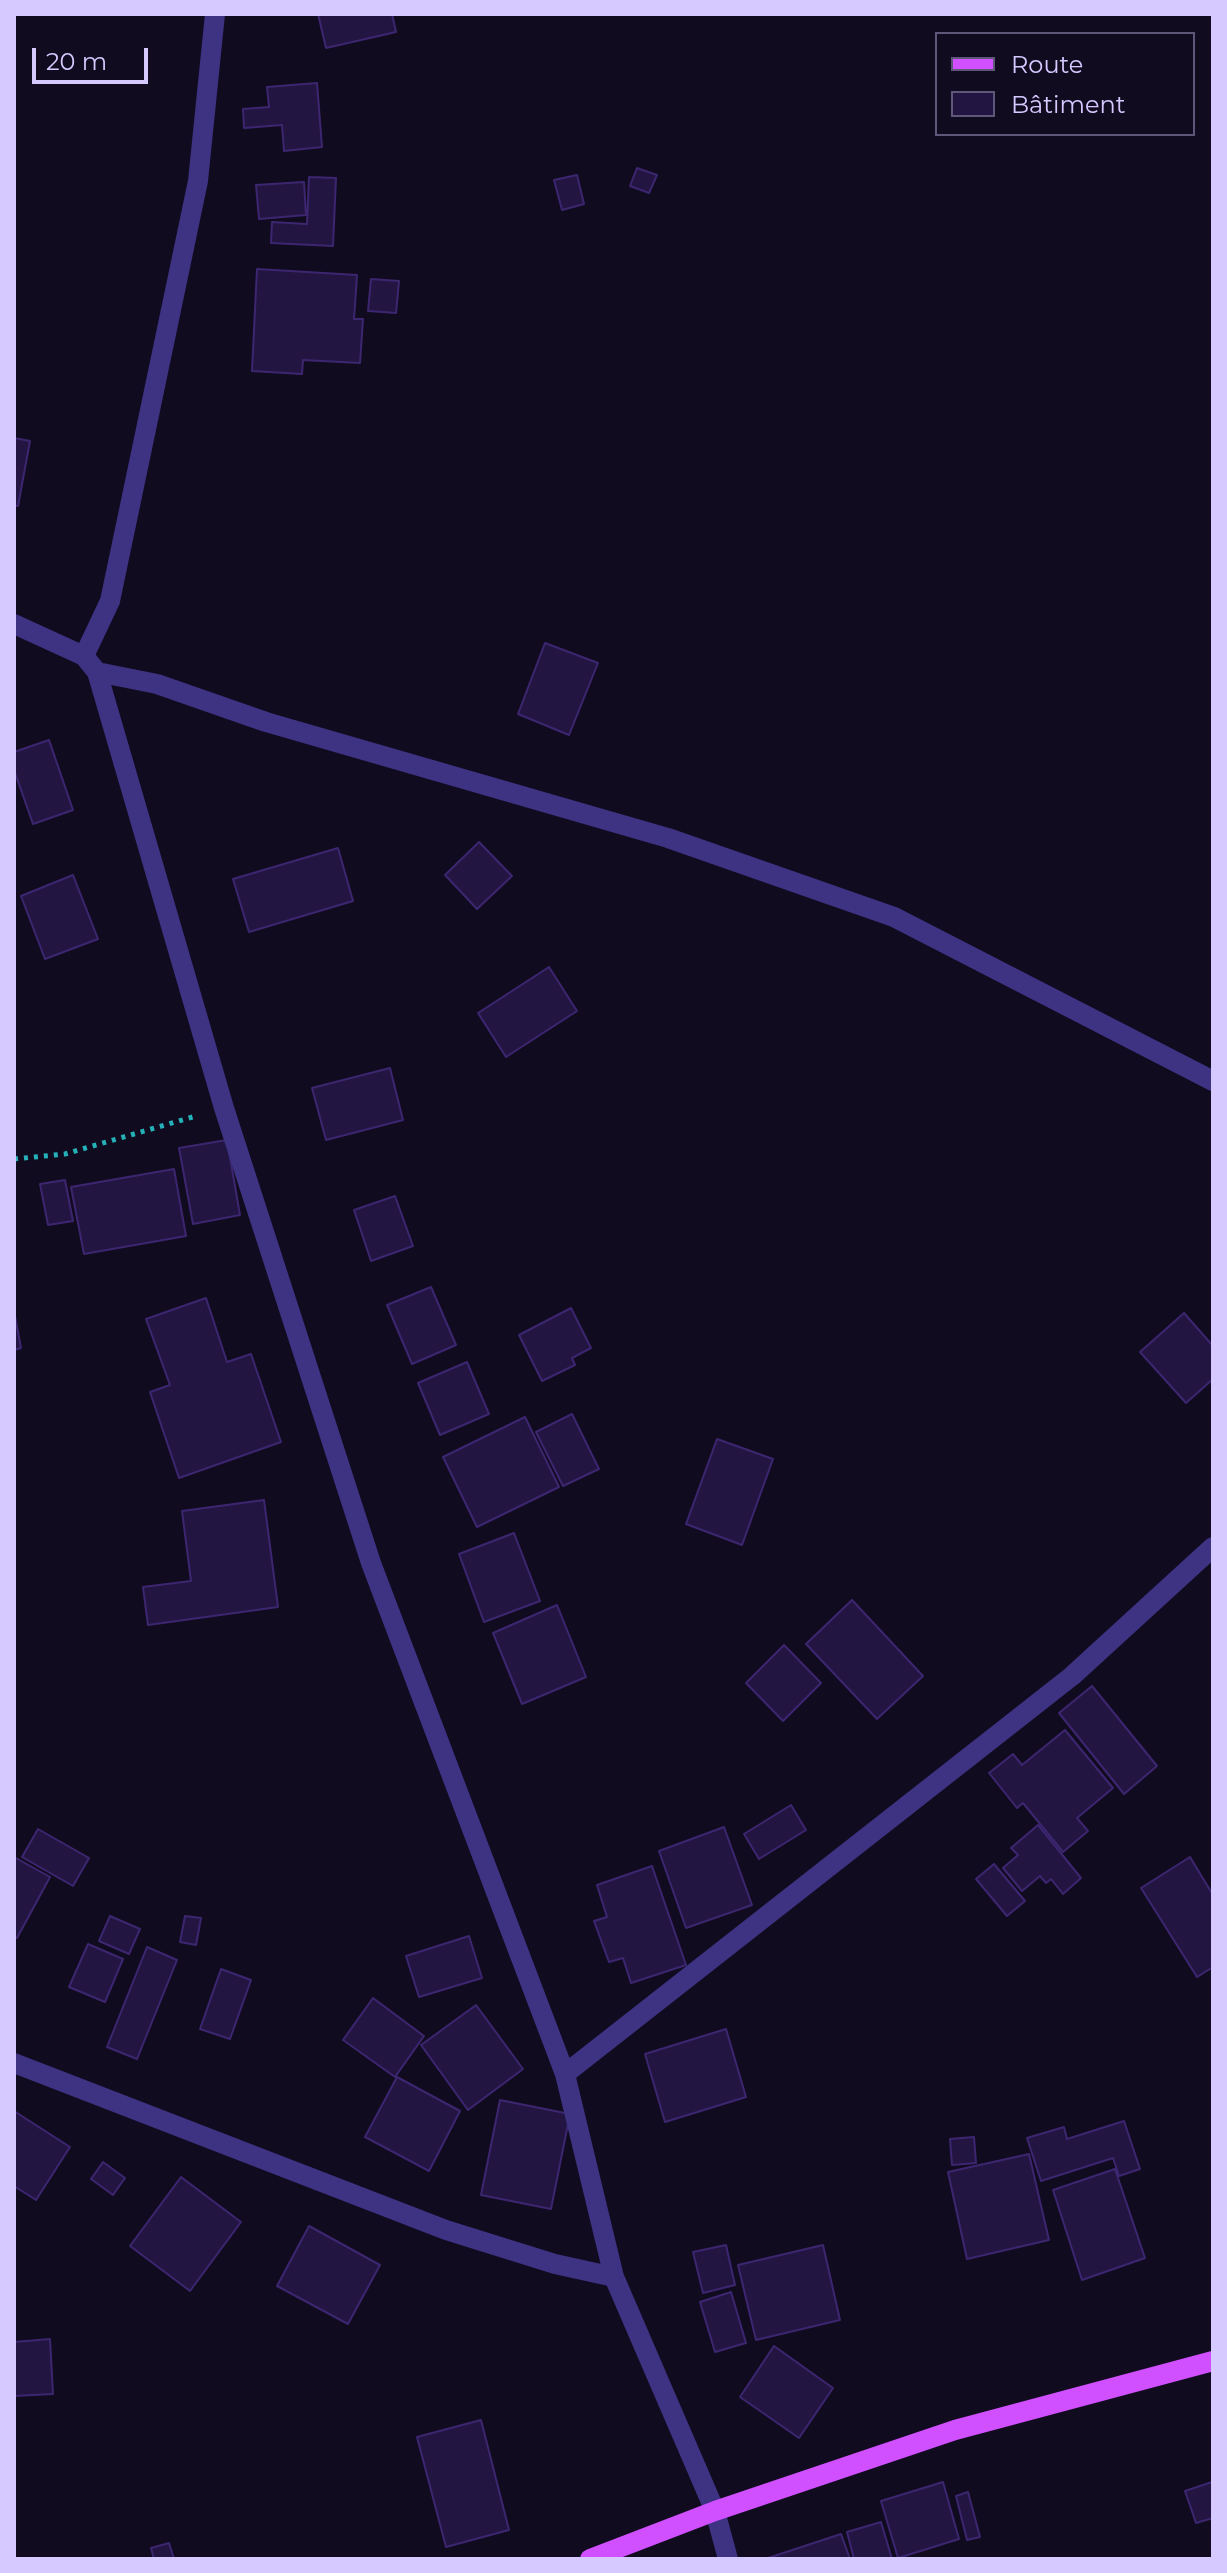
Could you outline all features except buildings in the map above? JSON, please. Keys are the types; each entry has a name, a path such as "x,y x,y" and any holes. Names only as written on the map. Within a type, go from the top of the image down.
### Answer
{"main road":[{"path":"590,2559 715,2511 955,2430 1213,2361"}],"street":[{"path":"215,14 198,181 110,601 90,664 224,1108 371,1563 565,2074 614,2277 715,2511 728,2559"},
{"path":"14,624 90,664 280,726 570,808 894,917 1213,1081"},
{"path":"565,2074 1072,1676 1213,1547"},
{"path":"14,2063 446,2230 555,2264 614,2277"}],"path":[{"path":"14,1159 65,1154 224,1108"}]}
